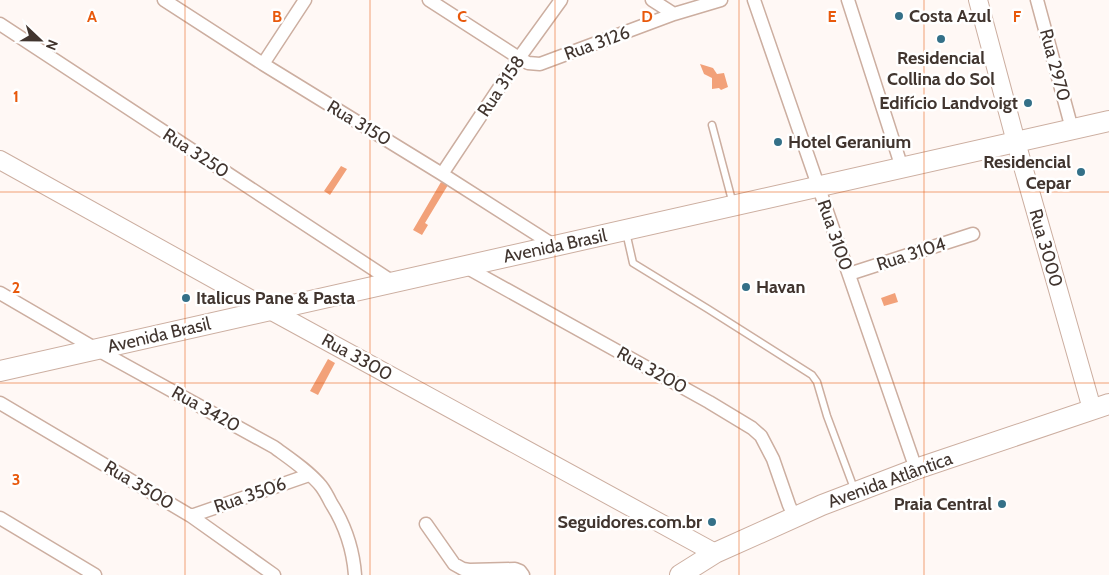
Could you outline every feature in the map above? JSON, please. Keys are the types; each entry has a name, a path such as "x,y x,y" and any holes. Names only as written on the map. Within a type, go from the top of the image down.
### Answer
{"main road":[{"name":"Rua 3000","path":"978,0 1016,142 1100,407"},
{"name":"Avenida Brasil","path":"5,365 96,349 1109,121"},
{"name":"Rua 3300","path":"2,165 715,553"},
{"name":"Avenida Atlântica","path":"680,575 715,553 794,516 916,469 1100,407"}],"street":[{"name":"Rua 3150","path":"164,0 555,246"},
{"path":"263,64 305,0"},
{"path":"430,0 519,58"},
{"name":"Rua 3158","path":"442,174 519,58 561,0"},
{"path":"652,0 674,14"},
{"name":"Rua 3126","path":"519,58 528,63 540,64 674,14 721,0"},
{"name":"Rua 3100","path":"754,0 916,469"},
{"path":"848,0 902,168"},
{"name":"Rua 2970","path":"1037,0 1072,129"},
{"name":"Rua 3250","path":"0,24 393,282"},
{"name":"Rua 3104","path":"849,274 973,234"},
{"name":"Rua 3200","path":"464,266 693,393 752,428 761,436 772,459 794,516"},
{"name":"Rua 3420","path":"0,293 96,349 274,447 297,464 322,486 335,509 348,534 354,556 355,575"},
{"name":"Rua 3500","path":"0,403 191,516 274,575"},
{"name":"Rua 3506","path":"191,516 309,475"},
{"path":"0,518 95,575"},
{"path":"426,524 454,564 463,569 515,569 523,575"}],"lane":[{"path":"712,125 733,206"},
{"path":"626,230 633,263 812,375 817,382 827,416 855,492"}],"shaded area":[{"path":"700,64 713,68 717,74 724,73 728,87 721,90 719,88 712,89 712,78 704,74"},
{"path":"341,166 347,169 330,195 324,191"},
{"path":"441,182 448,185 425,223 428,225 422,235 413,230"},
{"path":"895,293 898,302 884,306 881,298"},
{"path":"328,359 335,363 318,395 310,391"}],"place":[{"name":"Costa Azul","path":"899,16"},
{"name":"Residencial Collina do Sol","path":"941,39"},
{"name":"Edifício Landvoigt","path":"1028,103"},
{"name":"Hotel Geranium","path":"778,142"},
{"name":"Residencial Cepar","path":"1081,172"},
{"name":"Havan","path":"746,287"},
{"name":"Italicus Pane & Pasta","path":"186,298"},
{"name":"Praia Central","path":"1002,504"},
{"name":"Seguidores.com.br","path":"712,522"}]}
